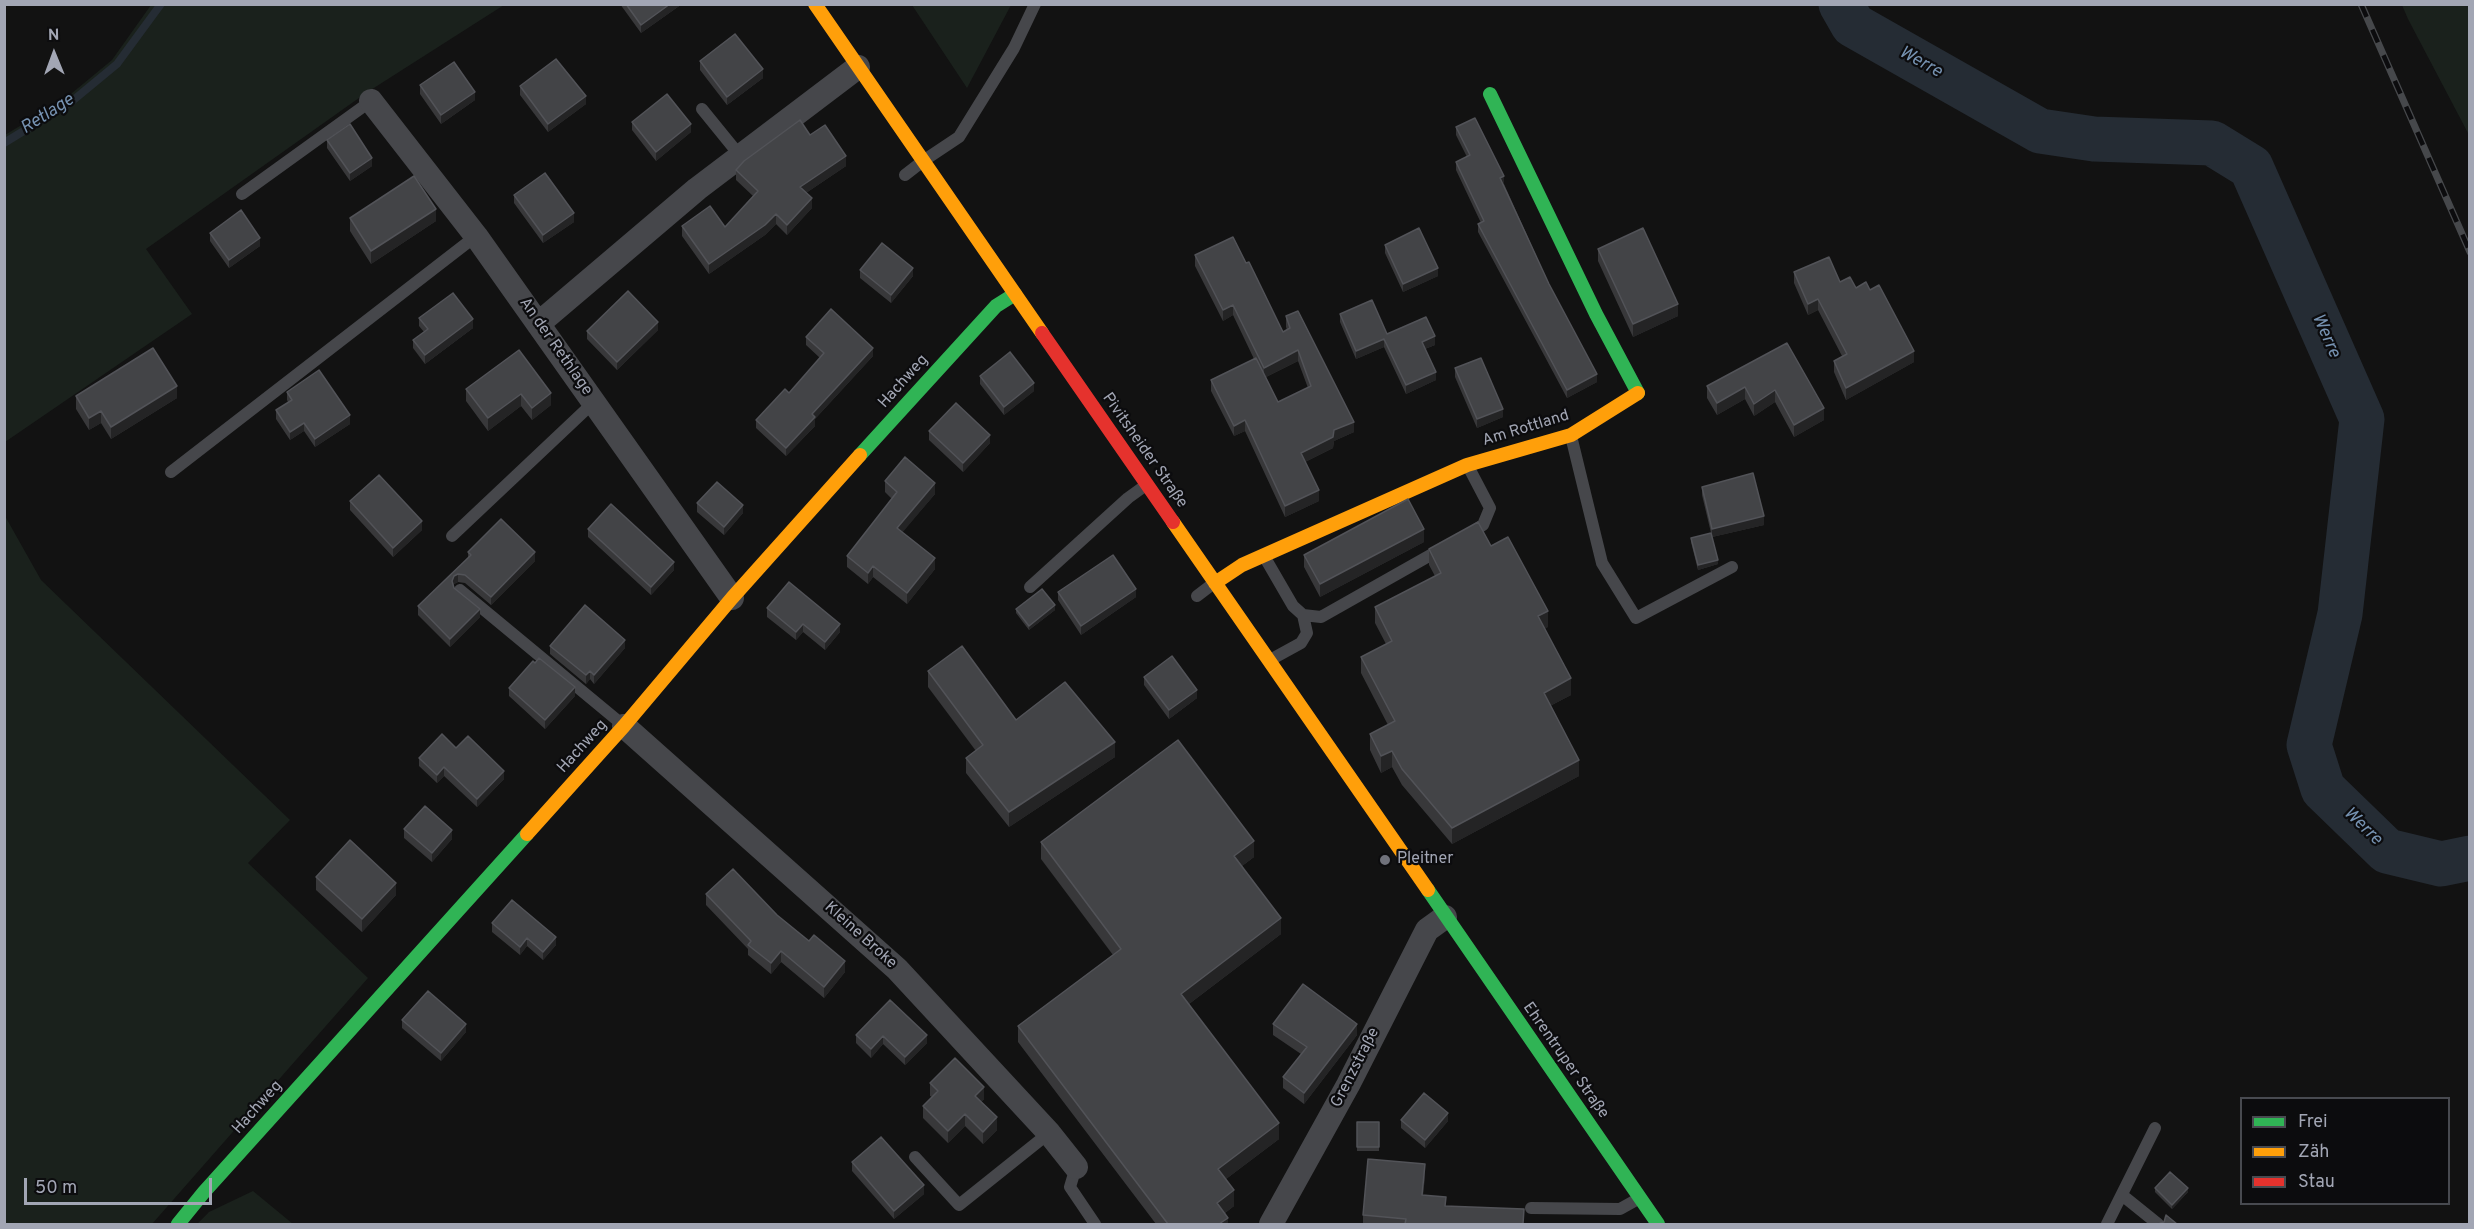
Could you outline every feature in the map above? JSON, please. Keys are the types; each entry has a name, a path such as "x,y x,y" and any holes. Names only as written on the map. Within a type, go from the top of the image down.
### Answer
{"street":[{"name":"Pivitsheider Straße","path":"814,4 1445,917"},
{"path":"538,324 697,189 858,67"},
{"name":"Am Rottland","path":"1215,583 1242,565 1467,465 1571,435 1638,393 1596,314 1490,94"},
{"name":"An der Rethlage","path":"371,101 476,236 732,598"},
{"name":"Hachweg","path":"178,1224 204,1191 624,726 732,598 973,330 996,306 1015,294"},
{"name":"Kleine Broke","path":"624,726 897,969 1049,1132 1076,1167"},
{"name":"Ehrentruper Straße","path":"1445,917 1658,1224"},
{"name":"Grenzstraße","path":"1271,1223 1348,1085 1427,930 1445,917"}],"lane":[{"path":"905,176 923,160 959,137 1014,48 1035,4"},
{"path":"242,194 371,101"},
{"path":"702,109 741,157"},
{"path":"171,472 476,236"},
{"path":"452,536 594,402"},
{"path":"1571,435 1602,563 1636,618 1732,567"},
{"path":"1303,615 1321,617 1483,525 1490,508 1467,465"},
{"path":"1030,587 1128,498 1147,485"},
{"path":"1264,555 1293,606 1303,615 1307,633 1301,643 1269,661"},
{"path":"1197,596 1215,583"},
{"path":"460,590 624,726"},
{"path":"2107,1224 2155,1128"},
{"path":"915,1157 959,1205 1049,1132"},
{"path":"1076,1167 1070,1187 1095,1224"},
{"path":"2122,1195 2158,1224"},
{"path":"1531,1208 1620,1209 1640,1198"}],"shaded area":[{"path":"151,5 504,5 366,93 146,249 192,314 5,442 5,135 66,98 112,60"},
{"path":"912,5 1011,5 967,88"},
{"path":"2402,5 2469,5 2469,135 2408,19"},
{"path":"5,516 41,580 290,820 248,863 368,978 152,1224 5,1224"},
{"path":"253,1191 293,1224 197,1224 209,1212"}],"building":[{"path":"626,4 670,4 641,25"},
{"path":"735,34 763,69 727,97 700,61"},
{"path":"556,59 586,96 548,124 520,86"},
{"path":"454,62 475,92 441,115 420,85"},
{"path":"667,94 691,124 656,152 632,122"},
{"path":"1475,118 1504,176 1500,178 1549,284 1597,374 1567,390 1478,224 1484,221 1456,162 1470,155 1456,127"},
{"path":"800,120 810,135 825,125 846,156 800,187 812,198 787,225 776,214 765,225 709,264 682,226 710,206 725,227 758,191 736,170 744,161"},
{"path":"350,124 372,158 350,173 327,140"},
{"path":"545,173 574,213 543,235 514,195"},
{"path":"414,176 436,209 371,251 350,218"},
{"path":"241,210 260,238 229,260 210,233"},
{"path":"1419,228 1438,268 1403,284 1385,245"},
{"path":"1643,228 1678,304 1633,324 1598,249"},
{"path":"1233,237 1246,263 1249,262 1283,332 1290,328 1286,316 1298,311 1354,422 1334,430 1333,437 1301,453 1319,490 1285,506 1245,420 1234,426 1211,380 1256,358 1278,402 1311,386 1298,350 1264,368 1233,305 1223,310 1195,255"},
{"path":"882,243 913,268 891,295 860,270"},
{"path":"1829,257 1840,282 1850,277 1856,288 1866,282 1870,290 1879,285 1914,351 1846,388 1834,361 1847,354 1818,299 1808,304 1794,272"},
{"path":"628,291 658,322 617,362 587,331"},
{"path":"453,293 473,319 425,355 413,340 428,329 419,318"},
{"path":"1372,300 1387,334 1426,317 1435,336 1422,342 1436,372 1406,385 1384,339 1356,351 1340,314"},
{"path":"831,309 873,348 812,414 815,417 786,448 756,420 785,389 789,393 824,353 806,337"},
{"path":"1787,343 1824,408 1794,425 1775,390 1754,404 1745,387 1717,403 1707,386"},
{"path":"153,348 177,386 111,427 101,411 89,418 76,396"},
{"path":"519,350 551,393 532,408 521,394 488,418 466,389"},
{"path":"1010,352 1034,383 1004,407 980,376"},
{"path":"1481,358 1503,409 1477,419 1455,368"},
{"path":"319,370 350,415 315,439 304,423 290,432 276,410 292,400 287,392"},
{"path":"956,403 990,435 963,463 929,431"},
{"path":"905,457 935,483 897,528 935,558 907,593 873,566 868,573 847,556 897,492 885,481"},
{"path":"1753,473 1764,516 1712,529 1702,487"},
{"path":"379,475 422,521 393,548 350,501"},
{"path":"717,482 743,505 724,527 697,503"},
{"path":"1408,499 1424,529 1320,584 1304,555"},
{"path":"611,504 674,562 651,587 588,529"},
{"path":"501,519 535,552 491,597 465,575 454,576 452,581 454,588 480,609 450,639 418,606 471,555 468,552"},
{"path":"1478,522 1491,546 1508,537 1548,611 1538,616 1571,678 1544,693 1579,760 1452,828 1402,769 1392,751 1381,756 1370,734 1395,721 1361,657 1392,641 1375,607 1441,573 1429,549"},
{"path":"1711,533 1718,560 1698,565 1691,538"},
{"path":"1113,555 1136,589 1081,626 1058,592"},
{"path":"789,582 840,624 825,642 803,624 796,632 767,608"},
{"path":"1042,589 1055,605 1029,626 1016,609"},
{"path":"585,605 625,640 594,675 590,671 586,675 550,646"},
{"path":"962,646 1016,720 1065,682 1115,742 1009,812 966,758 983,745 928,671"},
{"path":"1172,656 1197,690 1169,710 1144,677"},
{"path":"539,658 575,687 545,720 509,688 533,661 535,663"},
{"path":"442,734 456,748 468,736 504,771 477,799 444,767 437,775 419,758"},
{"path":"1178,740 1254,841 1234,856 1281,918 1181,994 1279,1123 1218,1169 1234,1190 1217,1203 1228,1218 1219,1224 1168,1224 1018,1026 1121,949 1041,842"},
{"path":"425,806 452,830 432,853 404,829"},
{"path":"350,840 396,883 362,919 316,877"},
{"path":"733,869 777,915 809,941 814,935 845,961 824,987 781,951 771,963 748,945 751,941 706,894"},
{"path":"512,900 556,937 543,952 527,938 520,947 492,923"},
{"path":"1303,984 1357,1024 1304,1093 1283,1077 1307,1047 1273,1024"},
{"path":"428,991 466,1024 441,1053 402,1020"},
{"path":"890,1000 927,1035 905,1057 883,1036 871,1049 856,1035"},
{"path":"955,1058 984,1087 975,1096 997,1117 983,1132 965,1114 948,1131 923,1106 938,1091 930,1083"},
{"path":"1424,1093 1448,1113 1425,1140 1401,1120"},
{"path":"1357,1122 1379,1122 1379,1147 1357,1147"},
{"path":"881,1137 924,1185 894,1211 852,1162"},
{"path":"1368,1159 1425,1164 1422,1195 1446,1197 1445,1206 1524,1209 1523,1224 1405,1224 1406,1219 1363,1215"},
{"path":"2170,1172 2188,1188 2172,1205 2155,1188"},
{"path":"2166,1215 2177,1224 2158,1224 2164,1222"}],"waterway":[{"name":"Retlage","path":"4,143 71,102 117,64 161,4"},
{"name":"Werre","path":"1841,4 1853,25 2040,131 2094,139 2212,143 2251,167 2362,419 2340,614 2309,745 2323,789 2387,851 2441,864 2470,858"}],"railway":[{"path":"2361,4 2470,252"}],"traffic: fast":[{"path":"1490,94 1596,314 1638,393"},
{"path":"860,455 996,306 1015,294"},
{"path":"178,1224 204,1192 527,834"},
{"path":"1428,890 1658,1224"}],"traffic: slow":[{"path":"815,4 1042,333"},
{"path":"1215,583 1242,565 1467,465 1571,435 1638,393"},
{"path":"527,834 860,455"},
{"path":"1173,522 1428,890"}],"traffic: jam":[{"path":"1042,333 1173,522"}],"place":[{"name":"Pleitner","path":"1385,860"}]}
